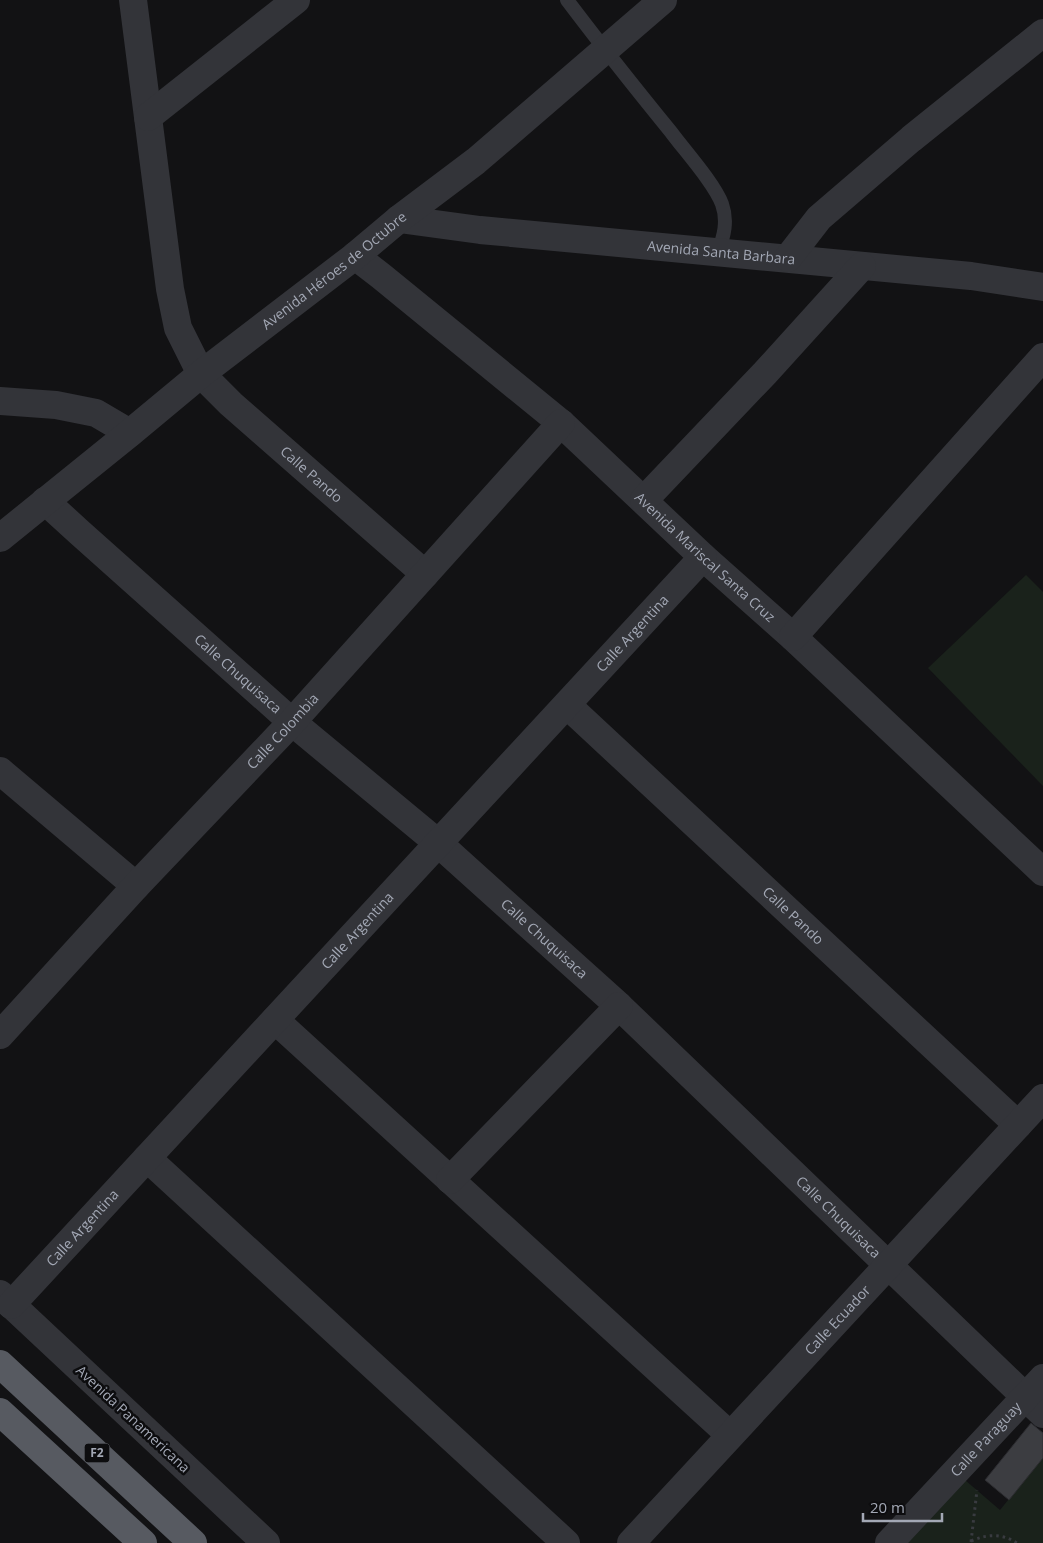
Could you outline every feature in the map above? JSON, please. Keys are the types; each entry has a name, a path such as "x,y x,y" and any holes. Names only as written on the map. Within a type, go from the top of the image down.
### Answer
{"highway":[{"name":"F2","path":"0,1364 193,1543"},
{"name":"F2","path":"0,1412 142,1543"}],"street":[{"name":"Calle Pando","path":"133,0 161,227 176,320 178,328 201,374 230,404 425,574"},
{"path":"148,117 296,0"},
{"name":"Avenida Héroes de Octubre","path":"0,538 201,374 476,161 663,0"},
{"path":"788,258 819,218 911,139 1043,33"},
{"name":"Avenida Santa Barbara","path":"399,219 480,230 971,276 1043,287"},
{"name":"Avenida Mariscal Santa Cruz","path":"355,256 561,424 703,557 793,637 1043,872"},
{"path":"644,500 765,373 862,266"},
{"path":"793,637 1043,357"},
{"path":"0,401 56,405 96,414 130,433"},
{"name":"Calle Colombia","path":"0,1034 136,886 292,722 561,424"},
{"name":"Calle Chuquisaca","path":"46,500 79,532 292,722 438,843 619,1006 888,1264 1037,1396"},
{"name":"Calle Argentina","path":"6,1299 147,1158 703,557"},
{"name":"Calle Pando","path":"567,705 1018,1125"},
{"path":"0,771 136,886"},
{"path":"450,1180 619,1006"},
{"path":"275,1020 730,1435"},
{"name":"Calle Ecuador","path":"631,1543 1043,1098"},
{"path":"147,1158 566,1543"},
{"name":"Avenida Panamericana","path":"6,1299 266,1543"},
{"name":"Calle Paraguay","path":"889,1543 1037,1396"}],"lane":[{"path":"567,0 692,159 718,196 724,214 725,227 723,240 718,252"}],"path":[{"path":"970,1542 977,1490"},
{"path":"970,1542 982,1536 995,1535 1007,1537 1017,1543"}],"shaded area":[{"path":"1026,575 1043,592 1043,786 928,668"},
{"path":"1043,1457 1043,1543 903,1543 965,1480 1000,1510"}],"building":[{"path":"1031,1423 1043,1433 1043,1458 1009,1500 985,1480"}]}
